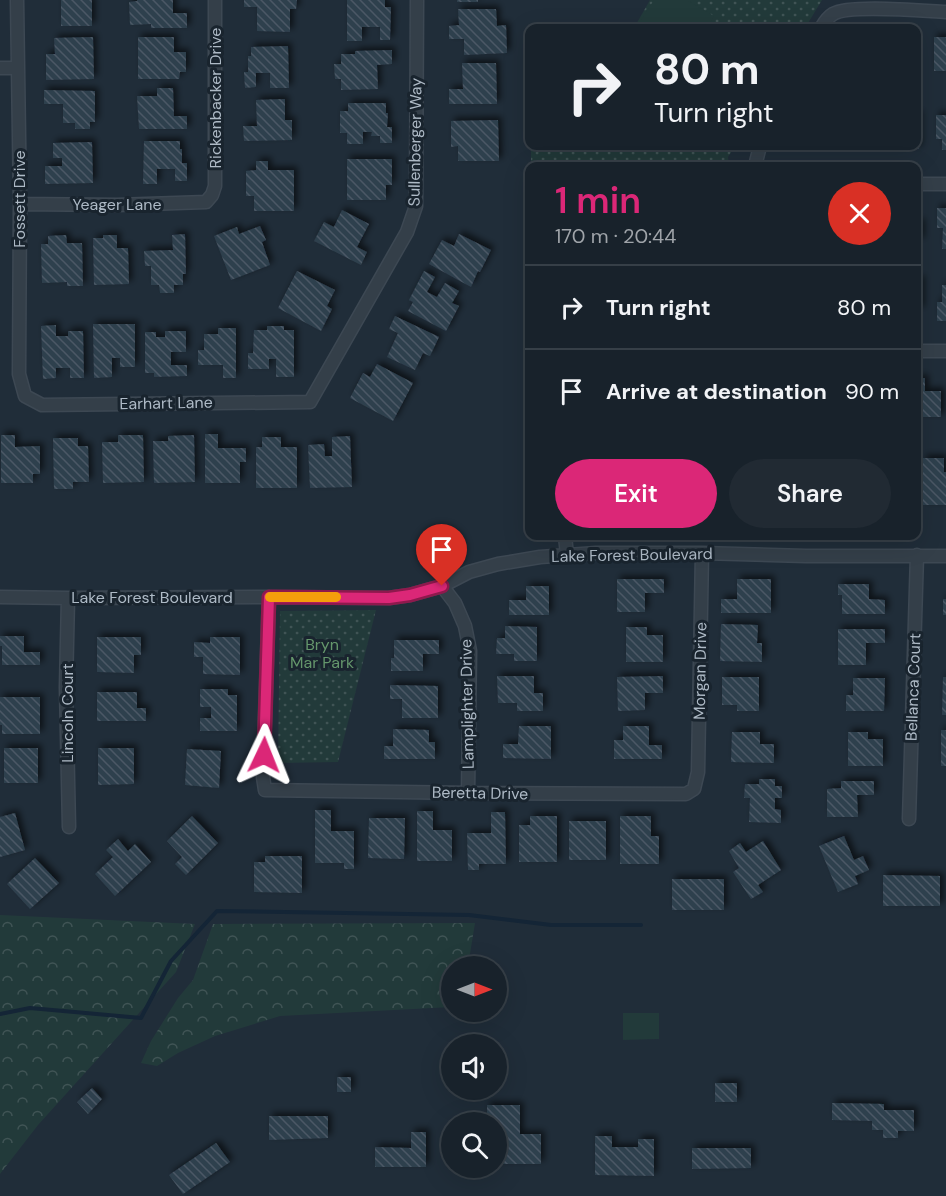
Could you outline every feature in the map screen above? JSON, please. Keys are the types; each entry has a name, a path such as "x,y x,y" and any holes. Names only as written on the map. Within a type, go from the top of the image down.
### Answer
{"street":[{"name":"Fossett Drive","path":"17,0 20,204 19,374 25,396"},
{"name":"Rickenbacker Drive","path":"212,195 215,186 215,0"},
{"name":"Sullenberger Way","path":"310,402 407,232 416,206 417,0"},
{"path":"823,24 834,13 857,9 946,12"},
{"path":"0,68 17,68"},
{"path":"921,184 946,184"},
{"name":"Yeager Lane","path":"20,204 117,205 206,202 212,195"},
{"path":"921,351 946,351"},
{"name":"Earhart Lane","path":"25,396 42,405 310,402"},
{"path":"565,540 567,555"},
{"name":"Lake Forest Boulevard","path":"0,597 389,598 442,586 469,572 498,564 540,557 596,553 946,556"},
{"name":"Morgan Drive","path":"694,789 698,772 702,553"},
{"name":"Bellanca Court","path":"909,819 917,555"},
{"name":"Lamplighter Drive","path":"442,586 455,603 465,626 470,651 468,793"},
{"name":"Beretta Drive","path":"269,597 263,777 265,790 678,795 686,794 694,789"},
{"name":"Lincoln Court","path":"68,598 66,687 69,827"}],"green space":[{"path":"650,0 822,0 807,24 636,24"},
{"path":"654,0 687,0 714,16 709,24 639,24"},
{"path":"531,150 732,150 728,157 729,162 531,162"},
{"name":"Bryn Mar Park","path":"376,610 338,762 278,763 280,611"},
{"path":"0,915 195,924 176,972 38,1125 0,1174"},
{"path":"475,923 470,956 441,956 441,1008 280,1016 215,1036 178,1053 157,1066 141,1063 151,1041 178,998 193,980 213,924"},
{"path":"623,1013 659,1013 659,1039 623,1040"}],"building":[{"path":"61,0 92,0 92,26 61,26"},
{"path":"173,0 173,13 187,13 187,28 151,28 151,24 130,25 129,2"},
{"path":"244,0 297,0 296,9 290,9 290,32 257,31 257,7 244,7"},
{"path":"347,0 385,0 385,7 391,7 390,40 380,40 380,27 362,27 362,41 347,41"},
{"path":"457,0 478,0 478,2 457,2"},
{"path":"458,9 496,9 497,26 506,25 507,53 464,55 464,39 449,39 449,26 459,25"},
{"path":"93,37 94,79 46,80 46,54 55,54 54,38"},
{"path":"138,37 174,37 174,52 186,52 186,72 180,72 179,79 138,79"},
{"path":"934,37 946,37 946,71 934,71"},
{"path":"288,46 289,88 270,88 270,73 256,73 256,87 245,88 244,72 248,72 248,56 251,56 251,47"},
{"path":"392,50 392,64 377,65 378,89 341,90 341,79 335,79 334,64 341,64 341,54 355,54 355,51"},
{"path":"462,63 496,63 497,104 449,104 449,89 463,89"},
{"path":"157,88 173,88 174,116 187,116 187,129 139,129 137,96 157,96"},
{"path":"44,90 95,91 95,122 90,122 90,129 75,129 75,123 63,123 63,104 44,104"},
{"path":"285,99 285,120 292,120 292,140 244,141 243,126 257,126 256,100"},
{"path":"348,103 386,103 387,127 392,127 392,143 380,143 380,136 371,136 372,132 363,132 363,144 347,144 347,133 340,133 340,111 348,111"},
{"path":"936,115 946,115 946,150 942,150 942,139 936,139"},
{"path":"498,120 499,161 458,161 458,146 451,147 451,121"},
{"path":"144,141 180,141 182,163 187,163 187,181 175,181 175,169 157,169 157,184 143,184"},
{"path":"92,142 93,183 45,184 45,166 62,166 62,158 53,158 53,143"},
{"path":"347,159 392,159 392,185 386,185 386,200 347,200"},
{"path":"256,161 268,161 268,170 294,170 294,211 254,211 254,196 246,196 246,171 256,170"},
{"path":"937,208 946,208 946,249 942,249 943,228 937,228"},
{"path":"342,210 369,224 357,247 367,252 361,265 314,241 324,222 334,227"},
{"path":"260,226 266,240 262,242 270,265 231,280 214,236 237,227 239,234"},
{"path":"185,234 186,274 183,274 183,285 174,285 174,293 160,293 159,285 151,285 151,266 145,266 144,251 173,250 172,235"},
{"path":"459,234 491,250 471,287 429,264 442,240 454,246"},
{"path":"66,235 67,243 82,243 83,286 67,286 67,282 42,283 41,244 48,244 48,236"},
{"path":"103,235 117,235 117,248 128,248 129,284 94,285 93,238 103,238"},
{"path":"297,271 335,290 327,306 332,309 321,331 278,308"},
{"path":"424,271 435,277 427,292 437,297 445,283 459,291 452,303 459,306 446,331 408,311 413,302 409,300"},
{"path":"942,285 946,285 946,321 937,321 937,302 942,302"},
{"path":"395,316 439,337 430,356 423,353 415,370 387,357 398,333 389,329"},
{"path":"93,324 135,324 135,367 120,367 120,358 112,358 112,377 94,378"},
{"path":"56,325 56,336 68,336 68,331 83,331 84,378 70,378 70,368 56,368 56,378 43,379 41,326"},
{"path":"267,326 284,326 284,330 294,330 294,377 276,377 276,359 269,359 269,369 248,369 248,353 253,353 254,330 267,330"},
{"path":"218,328 236,328 236,378 223,378 223,365 198,365 198,350 204,350 204,334 218,334"},
{"path":"165,331 186,331 186,352 171,352 171,365 187,365 187,376 154,377 154,373 145,373 145,332 156,332 156,337 165,337"},
{"path":"377,364 413,383 393,421 350,398 363,373 370,377"},
{"path":"921,378 925,378 925,391 941,391 941,417 921,417"},
{"path":"205,434 218,434 218,448 246,448 246,462 240,462 240,483 205,483"},
{"path":"1,435 15,435 15,447 40,446 40,474 33,474 33,483 1,483"},
{"path":"118,435 143,435 144,482 103,483 102,442 118,442"},
{"path":"194,435 195,482 154,483 153,441 168,441 168,436"},
{"path":"350,436 352,487 310,488 308,445 324,444 325,456 332,456 332,437"},
{"path":"262,437 281,437 281,447 297,447 297,488 256,488 256,447 262,447"},
{"path":"53,438 78,438 78,446 88,446 89,482 73,482 73,489 54,489"},
{"path":"923,458 944,458 946,505 923,505"},
{"path":"617,579 664,579 664,593 645,593 645,612 617,612"},
{"path":"737,579 771,579 771,613 721,613 721,599 737,599"},
{"path":"838,584 869,584 869,599 885,600 885,614 842,614 842,595 838,595"},
{"path":"526,586 549,586 549,615 509,615 509,600 526,600"},
{"path":"943,599 946,599 946,615 943,615"},
{"path":"721,624 758,625 757,643 762,643 762,662 720,661"},
{"path":"505,626 537,627 537,661 514,661 514,654 496,654 497,638 505,638"},
{"path":"626,627 647,627 647,635 663,635 663,662 626,662"},
{"path":"838,629 885,629 885,643 866,643 866,665 838,665"},
{"path":"0,636 24,636 24,652 40,652 40,665 2,665"},
{"path":"97,637 141,637 141,655 134,655 134,673 97,672"},
{"path":"210,637 240,637 240,675 203,674 203,657 194,657 194,642 210,643"},
{"path":"394,640 439,640 439,654 423,654 423,671 391,671"},
{"path":"497,676 534,676 534,693 543,693 543,711 517,711 517,703 498,703"},
{"path":"663,676 663,693 645,693 645,710 618,711 617,677"},
{"path":"722,677 759,677 759,711 737,711 737,705 722,705"},
{"path":"943,677 946,677 946,715 942,715"},
{"path":"853,678 885,678 884,711 846,711 846,695 853,695"},
{"path":"390,685 438,686 438,718 402,718 402,699 390,699"},
{"path":"200,689 228,689 228,695 237,695 237,731 200,731 200,718 211,718 211,707 200,707"},
{"path":"97,692 137,692 137,708 146,708 146,721 97,721"},
{"path":"0,697 40,697 40,734 2,734"},
{"path":"519,726 551,726 551,759 503,758 503,744 518,744"},
{"path":"623,726 649,726 649,745 662,745 662,759 614,759 614,740 623,740"},
{"path":"393,729 429,730 429,742 435,742 435,759 384,759 384,746 393,746"},
{"path":"941,730 946,730 946,766 941,766"},
{"path":"732,732 760,732 760,744 774,744 774,763 731,762"},
{"path":"848,732 868,732 868,739 883,739 883,766 848,766"},
{"path":"4,748 38,748 38,783 4,783"},
{"path":"98,748 134,748 134,784 98,785"},
{"path":"187,749 221,751 219,788 185,785"},
{"path":"759,779 775,779 775,786 782,786 782,798 775,798 775,809 781,810 781,823 749,822 750,798 744,798 745,784 759,784"},
{"path":"841,781 874,781 874,795 857,795 858,817 827,817 827,789 841,788"},
{"path":"315,810 331,810 331,831 354,831 354,869 344,869 344,863 315,863"},
{"path":"417,811 433,811 433,830 452,830 452,861 417,861"},
{"path":"491,812 505,812 506,864 479,864 479,870 468,870 467,833 491,833"},
{"path":"15,813 25,850 0,857 0,817"},
{"path":"192,816 218,843 186,875 175,864 182,857 167,841"},
{"path":"530,816 557,816 557,862 519,862 519,825 530,825"},
{"path":"620,816 651,816 651,836 659,836 659,864 620,864"},
{"path":"369,818 405,818 404,859 368,858"},
{"path":"569,821 606,821 606,860 569,860"},
{"path":"844,836 854,860 863,856 869,870 855,876 858,884 838,892 819,846"},
{"path":"118,839 128,851 135,844 151,862 115,896 95,874 113,857 106,850"},
{"path":"763,841 781,870 758,885 763,892 751,899 733,872 739,868 729,851 740,843 746,852"},
{"path":"265,856 302,856 302,893 254,892 254,862 265,862"},
{"path":"35,858 59,883 30,909 7,884"},
{"path":"883,875 940,876 940,906 883,906"},
{"path":"672,879 724,879 724,910 672,910"},
{"path":"337,1077 351,1077 351,1092 337,1092"},
{"path":"715,1083 737,1083 737,1102 715,1102"},
{"path":"92,1088 102,1099 88,1114 77,1102"},
{"path":"832,1103 884,1104 884,1110 914,1110 914,1131 898,1131 898,1138 883,1138 883,1130 872,1130 872,1121 832,1120"},
{"path":"487,1105 520,1105 520,1134 541,1134 541,1164 507,1164 507,1112 487,1112"},
{"path":"269,1116 328,1116 328,1138 269,1140"},
{"path":"411,1132 426,1132 426,1167 375,1167 375,1147 411,1148"},
{"path":"595,1136 612,1136 612,1147 638,1147 638,1139 654,1139 654,1176 595,1175"},
{"path":"216,1143 230,1162 183,1194 169,1175"},
{"path":"692,1148 751,1148 751,1168 692,1169"}],"waterway":[{"path":"0,1014 30,1008 141,1018 171,961 217,911 469,915 551,925 641,925"}],"slow traffic":[{"path":"270,597 336,597"}],"route":[{"path":"264,755 269,597 389,598 442,586"}]}
